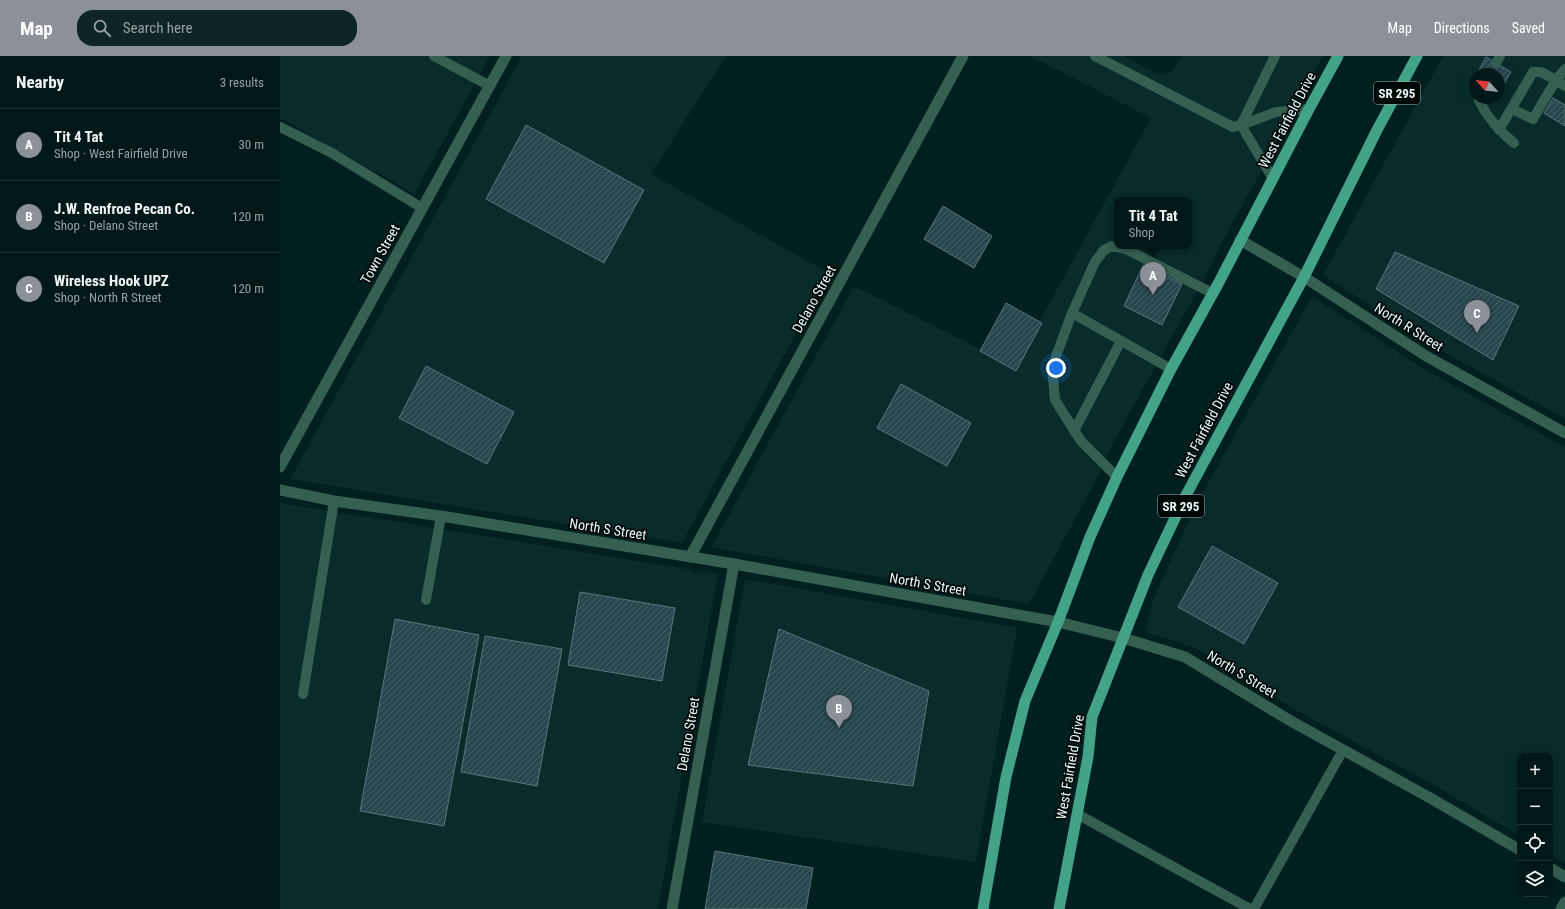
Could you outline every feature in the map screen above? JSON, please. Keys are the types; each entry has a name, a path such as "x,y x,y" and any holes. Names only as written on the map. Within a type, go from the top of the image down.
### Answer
{"main road":[{"name":"West Fairfield Drive","path":"983,909 1006,777 1025,701 1058,622 1090,537 1117,477 1171,368 1338,56"},
{"name":"West Fairfield Drive","path":"1059,909 1088,758 1092,717 1148,575 1185,497 1304,277 1377,130 1417,56"}],"street":[{"name":"Town Street","path":"280,467 506,56"},
{"name":"Delano Street","path":"690,557 963,56"},
{"name":"North R Street","path":"1240,240 1304,277 1426,356 1565,433"},
{"name":"North S Street","path":"280,490 334,501 441,516 734,564 1058,622 1123,638 1185,657 1289,720 1432,799 1517,848"},
{"name":"Delano Street","path":"672,909 734,564"},
{"path":"1553,870 1565,877"},
{"path":"1561,909 1565,902"}],"lane":[{"path":"434,56 490,86"},
{"path":"1095,56 1233,127 1276,112 1309,109"},
{"path":"1241,124 1275,56"},
{"path":"1512,109 1532,120 1556,80 1565,69"},
{"path":"1499,130 1533,72 1540,72 1565,86"},
{"path":"1480,104 1484,111 1499,130 1514,143"},
{"path":"1241,124 1273,179"},
{"path":"280,127 332,153 422,208"},
{"path":"1114,246 1104,250 1095,262 1072,313 1052,367 1055,400 1080,442 1117,477"},
{"path":"1124,249 1212,293"},
{"path":"1072,313 1171,368"},
{"path":"1074,431 1121,341"},
{"path":"303,694 334,501"},
{"path":"426,600 441,516"},
{"path":"1254,909 1344,750"},
{"path":"1077,814 1250,909"}],"shaded area":[{"path":"280,56 490,56 400,220 413,193 280,118"},
{"path":"522,56 726,56 651,174 829,273 682,543 290,479"},
{"path":"1030,56 1124,56 1157,74 1172,71 1182,56 1323,56 1296,103 1205,277 1111,447 1102,469 1029,604 711,548 854,286 1015,366 1151,118"},
{"path":"1443,56 1565,56 1565,419 1433,346 1323,275"},
{"path":"1312,296 1419,366 1565,447 1565,863 1553,856 1553,753 1517,753 1517,834 1439,788 1296,710 1192,646 1145,632 1152,604 1161,581 1197,503"},
{"path":"280,503 687,569 697,574 698,571 718,574 658,909 280,909"},
{"path":"745,579 1017,628 976,862 702,822"}],"building":[{"path":"1486,57 1504,68 1480,68"},
{"path":"1505,68 1511,72 1505,82"},
{"path":"1553,98 1565,105 1565,126 1544,113"},
{"path":"526,125 644,190 604,263 486,199"},
{"path":"943,206 992,236 974,268 924,239"},
{"path":"1395,252 1519,306 1493,360 1376,289"},
{"path":"1143,265 1182,284 1162,325 1124,306"},
{"path":"1006,303 1042,323 1016,371 980,351"},
{"path":"426,366 514,412 487,464 399,418"},
{"path":"901,384 971,423 947,466 877,428"},
{"path":"1212,546 1278,583 1244,644 1178,607"},
{"path":"580,592 675,608 662,681 568,665"},
{"path":"395,619 479,635 444,826 360,811"},
{"path":"779,629 929,691 913,786 748,765"},
{"path":"485,636 562,649 537,786 461,772"},
{"path":"715,851 813,868 806,909 705,909"}],"place":[{"name":"Tit 4 Tat","path":"1153,295"},
{"name":"Wireless Hook UPZ","path":"1477,333"},
{"name":"J.W. Renfroe Pecan Co.","path":"839,728"}]}
